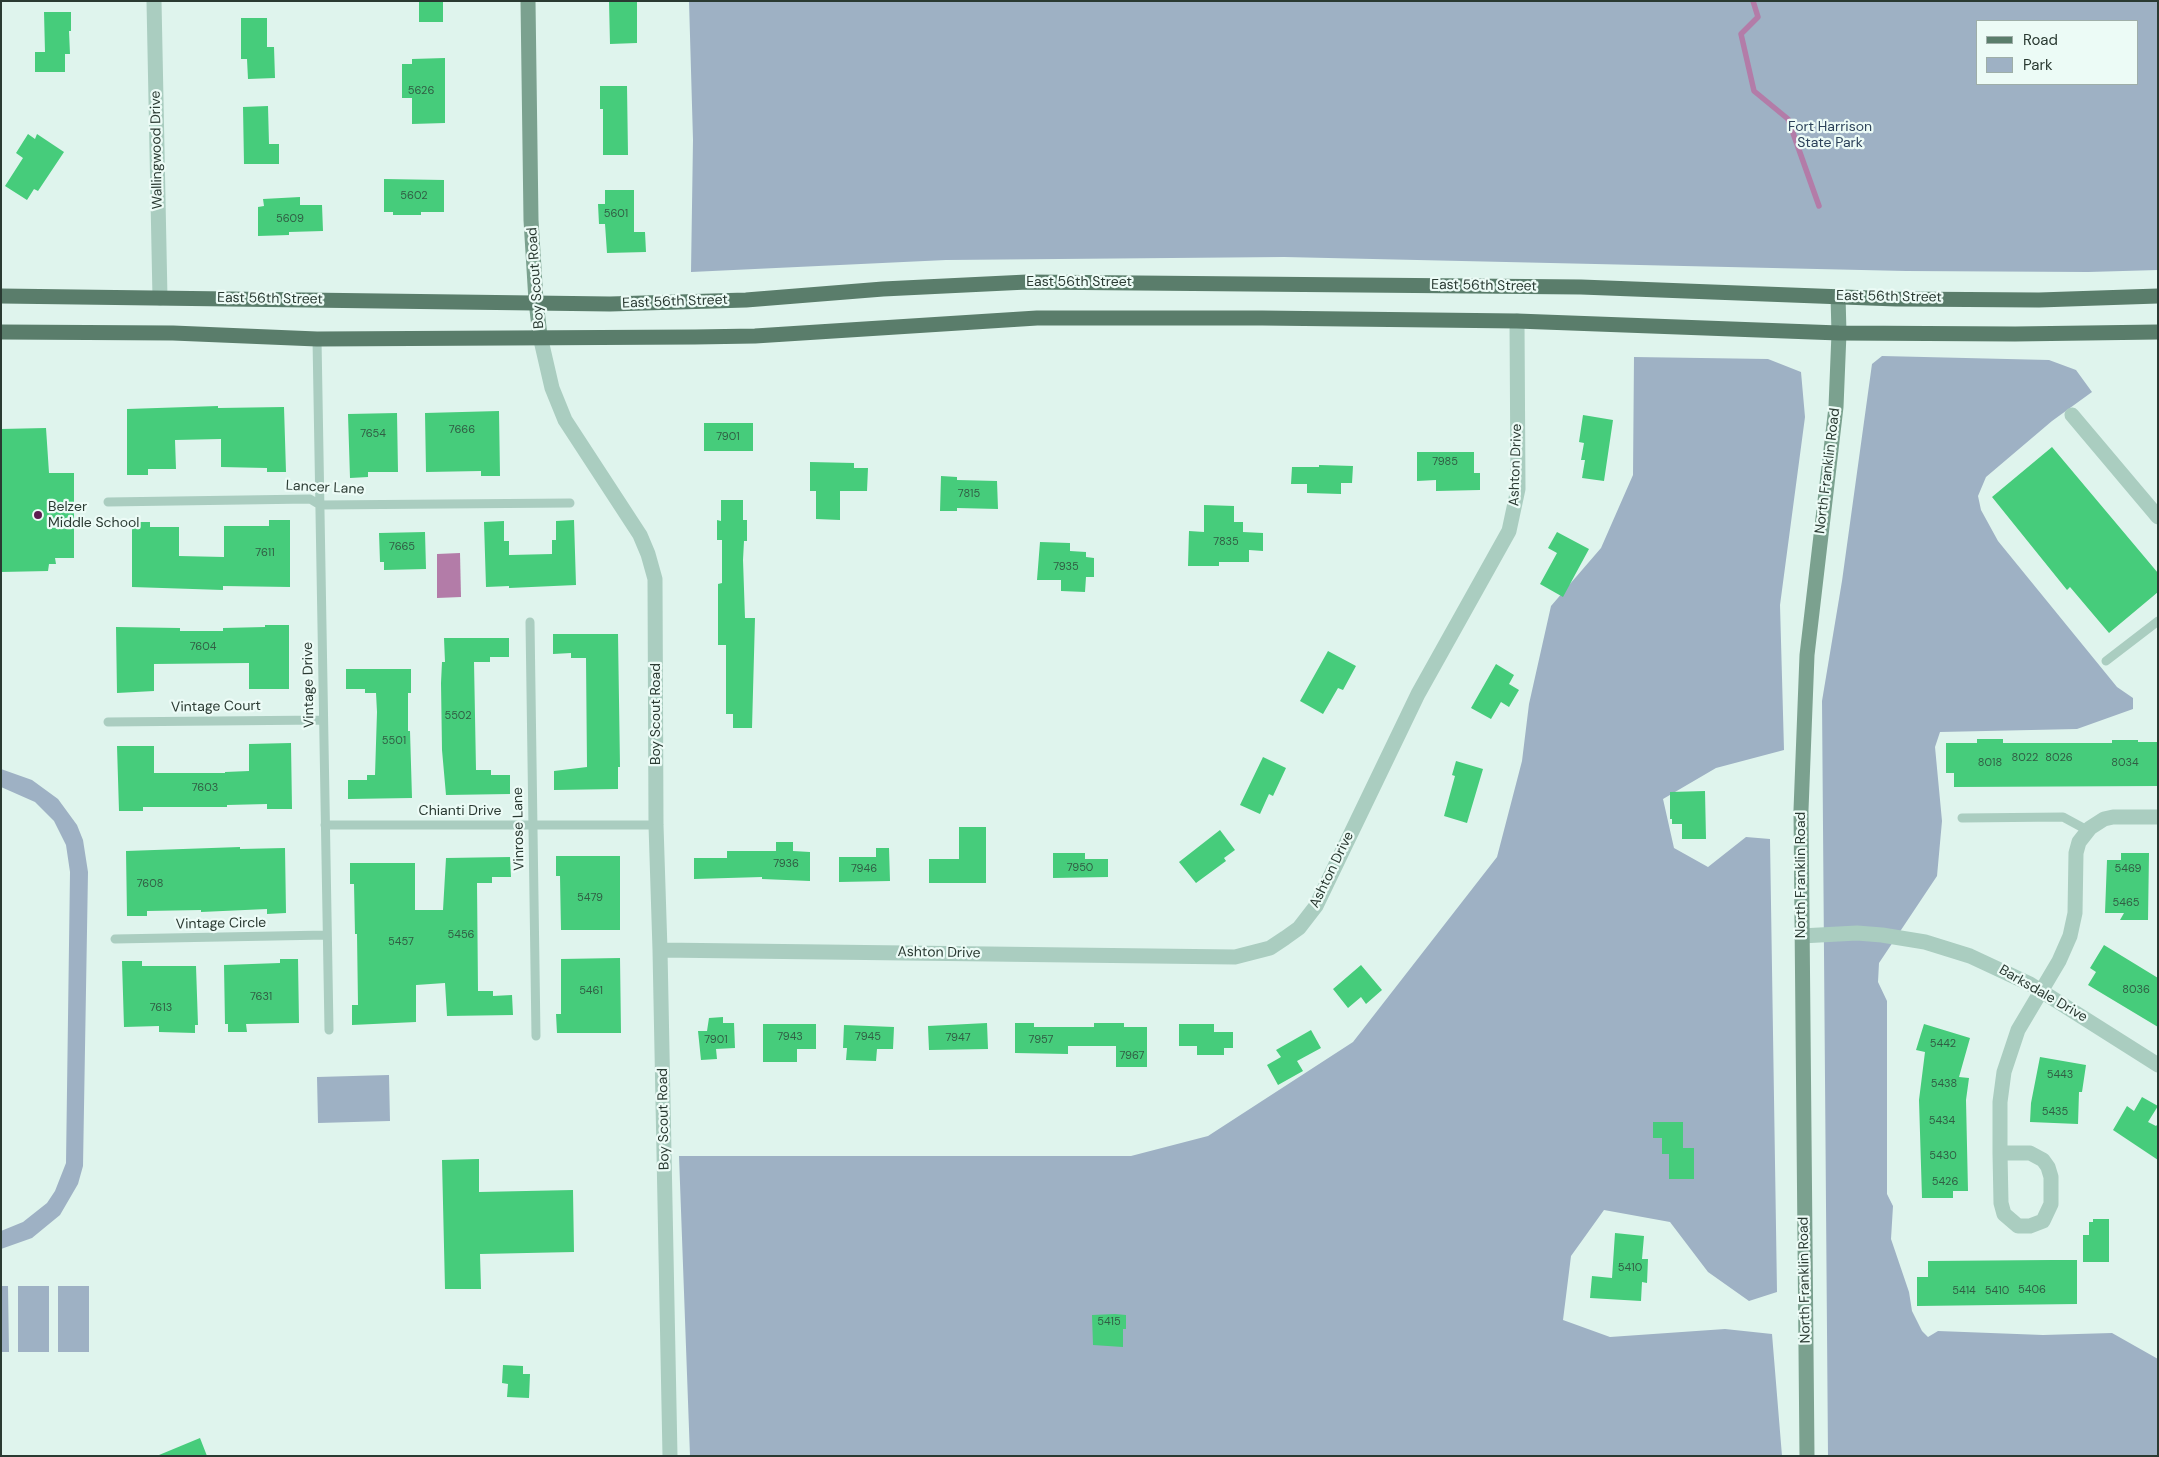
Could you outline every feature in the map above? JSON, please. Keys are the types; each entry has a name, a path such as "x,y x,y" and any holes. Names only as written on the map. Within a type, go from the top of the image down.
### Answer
{"main road":[{"name":"Boy Scout Road","path":"528,1 531,220 540,336"},
{"name":"East 56th Street","path":"1,296 536,301 610,304 746,300 883,289 1026,282 1551,287 2039,300 2158,296"},
{"name":"North Franklin Road","path":"1807,1456 1800,936 1801,810 1807,655 1836,407 1839,333 1838,296"},
{"path":"1,332 173,334 317,339 755,336 1037,318 1262,318 1517,321 1839,333 2015,334 2158,332"}],"street":[{"name":"Wallingwood Drive","path":"154,1 160,298"},
{"name":"Ashton Drive","path":"660,950 1235,957 1270,948 1286,938 1299,928 1316,906 1418,694 1509,531 1518,489 1517,321"},
{"name":"Boy Scout Road","path":"540,336 552,388 565,420 640,535 652,567 656,604 656,825 670,1456"},
{"path":"2072,415 2158,516"},
{"path":"2000,1153 2030,1153 2044,1160 2051,1177 2051,1204 2042,1221 2030,1226 2018,1226 2004,1214 2001,1207 2000,1153 2000,1102 2004,1072 2018,1030 2060,961 2070,936 2075,913 2076,854 2079,842 2091,827 2113,817 2158,817"},
{"name":"Barksdale Drive","path":"1800,936 1857,933 1925,942 1986,962 2041,991 2158,1065"}],"lane":[{"name":"Vintage Drive","path":"317,339 329,1030"},
{"name":"Lancer Lane","path":"108,502 310,500 320,505 570,503"},
{"path":"2106,661 2158,621"},
{"name":"Vinrose Lane","path":"530,622 536,1036"},
{"name":"Vintage Court","path":"108,722 324,720"},
{"path":"1962,818 2064,817 2091,827"},
{"name":"Chianti Drive","path":"325,825 656,825"},
{"name":"Vintage Circle","path":"115,939 327,935"}],"green space":[{"name":"Fort Harrison State Park","path":"689,1 2158,1 2158,270 2088,272 1906,271 1284,257 946,260 691,272 693,140"},
{"path":"1882,356 2049,360 2076,370 2092,392 2052,421 1986,477 1978,496 1981,510 1998,541 2117,687 2133,698 2133,709 2077,729 1940,732 1935,747 1942,821 1937,876 1879,963 1878,982 1887,1001 1887,1194 1893,1206 1891,1239 1909,1292 1912,1311 1922,1331 1928,1337 1938,1331 2043,1335 2112,1333 2158,1359 2158,1456 1828,1456 1822,701 1842,581 1872,364"},
{"path":"1634,357 1768,359 1801,372 1805,417 1780,605 1784,750 1716,768 1663,799 1674,848 1708,867 1746,837 1770,839 1777,1292 1749,1301 1708,1272 1670,1222 1604,1210 1571,1256 1563,1320 1610,1337 1725,1329 1772,1334 1782,1456 690,1456 679,1156 1131,1156 1208,1136 1353,1042 1497,857 1522,761 1529,704 1551,606 1601,548 1633,475"},
{"path":"1,769 32,780 58,799 77,825 83,840 88,872 83,1166 78,1184 60,1215 32,1238 1,1249 1,1231 23,1222 47,1203 55,1191 66,1163 70,872 66,845 54,821 35,802 1,787"},
{"path":"389,1075 390,1121 318,1123 317,1077"},
{"path":"1,1286 8,1286 9,1352 1,1352"},
{"path":"18,1286 49,1286 49,1352 18,1352"},
{"path":"58,1286 89,1286 89,1352 58,1352"}],"shaded area":[{"path":"460,553 461,597 437,598 437,554"}],"building":[{"path":"419,1 443,1 443,22 419,22"},
{"path":"609,1 637,1 637,43 610,44"},
{"path":"44,12 71,12 71,31 69,31 70,54 65,54 65,72 35,72 35,52 45,52"},
{"path":"241,18 267,18 267,47 274,47 275,78 248,79 247,59 241,59"},
{"path":"445,58 445,123 412,124 412,98 402,98 402,64 412,64 412,59"},
{"path":"600,86 627,86 628,155 603,155 603,109 600,109"},
{"path":"268,106 269,144 279,144 279,164 244,164 243,107"},
{"path":"28,134 35,139 37,134 64,152 38,191 34,189 27,200 5,186 23,158 16,153"},
{"path":"384,179 444,180 444,212 421,212 421,215 393,215 393,212 384,212"},
{"path":"605,190 634,190 634,232 645,232 646,252 607,253 605,224 599,224 598,204 605,204"},
{"path":"300,197 300,205 322,205 323,231 289,232 289,235 258,236 258,207 264,206 263,199"},
{"path":"218,406 218,408 284,407 286,472 267,472 267,468 221,467 221,439 175,440 176,469 148,469 148,475 127,475 127,409"},
{"path":"499,411 500,476 481,476 481,471 426,472 425,413"},
{"path":"397,413 398,472 368,472 368,477 350,478 348,414"},
{"path":"1583,415 1613,420 1604,481 1582,478 1585,460 1581,460 1584,443 1579,442"},
{"path":"704,423 753,423 753,451 704,451"},
{"name":"Belzer Middle School","path":"46,428 49,473 74,473 74,558 55,558 56,564 49,564 48,571 1,572 1,429"},
{"path":"2052,447 2158,573 2158,592 2109,633 2070,587 2067,590 1992,497"},
{"path":"1417,452 1474,452 1474,473 1480,473 1480,490 1436,491 1436,480 1417,481"},
{"path":"810,462 854,463 854,468 868,468 867,491 840,491 840,520 816,519 816,491 810,491"},
{"path":"1319,465 1353,466 1352,483 1341,483 1341,494 1307,493 1307,484 1291,484 1292,467 1319,467"},
{"path":"941,476 957,477 957,480 997,481 998,509 957,508 957,511 940,511"},
{"path":"721,500 743,500 743,520 747,520 747,541 744,541 743,560 745,618 755,618 752,728 733,728 733,714 726,714 726,645 718,645 718,584 722,583 722,540 717,540 717,520 721,521"},
{"path":"1204,505 1234,506 1234,522 1243,522 1243,532 1263,533 1263,551 1249,550 1249,562 1219,562 1219,566 1188,566 1189,531 1204,532"},
{"path":"269,520 290,520 290,587 223,586 223,590 132,587 132,522 150,522 150,527 179,527 179,556 224,557 224,526 269,526"},
{"path":"574,520 576,585 509,588 509,586 486,587 484,522 504,521 504,541 509,541 509,555 552,554 552,540 556,540 556,521"},
{"path":"425,532 426,569 384,570 384,562 380,562 379,533"},
{"path":"1557,532 1589,549 1563,597 1540,584 1557,553 1548,548"},
{"path":"1040,542 1070,543 1070,551 1086,552 1086,557 1094,558 1094,577 1086,577 1085,592 1061,591 1061,580 1037,580"},
{"path":"265,625 289,625 289,689 249,689 249,663 154,664 154,691 117,693 116,627 180,628 180,631 223,631 223,628 265,627"},
{"path":"553,634 618,634 620,767 618,767 618,789 554,790 554,771 587,767 586,658 571,658 571,653 553,654"},
{"path":"444,638 509,638 509,657 490,657 490,662 474,662 476,770 491,770 491,775 510,775 510,794 446,795 442,750 441,683 442,662 445,662"},
{"path":"1328,651 1356,666 1343,690 1338,688 1323,714 1300,701"},
{"path":"1496,664 1514,675 1509,684 1519,690 1509,707 1501,702 1491,719 1471,708"},
{"path":"346,669 411,669 411,693 408,693 408,731 410,731 412,798 348,799 348,780 367,780 367,775 375,775 377,712 376,693 365,693 365,689 346,689"},
{"path":"1977,739 2003,739 2003,743 2112,743 2112,740 2158,742 2158,786 1954,787 1954,773 1946,773 1946,743 1977,743"},
{"path":"291,743 292,809 267,809 267,804 227,805 227,807 143,807 143,811 119,811 117,746 154,746 154,773 225,773 249,771 249,744"},
{"path":"1263,757 1286,768 1273,796 1269,794 1260,814 1240,805"},
{"path":"1456,761 1483,769 1467,823 1444,816 1455,776 1452,775"},
{"path":"1705,791 1706,839 1682,839 1682,824 1672,824 1672,819 1670,819 1670,792"},
{"path":"959,827 986,827 986,883 929,883 929,859 959,859"},
{"path":"1220,830 1235,850 1224,858 1226,861 1196,883 1179,862"},
{"path":"776,842 793,842 793,851 810,852 810,881 762,879 762,877 694,879 694,858 727,858 727,851 776,851"},
{"path":"240,847 240,849 285,848 286,913 267,914 267,909 201,912 201,910 147,911 147,916 127,916 126,851"},
{"path":"876,848 889,848 890,881 839,882 839,857 876,857"},
{"path":"1053,853 1085,853 1085,859 1108,859 1108,877 1053,878"},
{"path":"2121,853 2149,853 2148,920 2120,920 2124,913 2105,913 2107,860 2121,860"},
{"path":"556,856 620,856 620,930 561,930 560,876 556,876"},
{"path":"510,857 511,877 492,877 492,883 477,883 478,991 493,991 493,996 512,995 513,1015 447,1016 445,983 416,985 416,1022 352,1025 352,1005 358,1005 357,934 355,934 354,884 350,884 350,863 415,863 415,910 443,910 446,858"},
{"path":"2104,945 2158,978 2158,1027 2088,985 2096,972 2090,968"},
{"path":"620,958 621,1033 557,1033 556,1014 561,1014 561,959"},
{"path":"280,959 298,959 299,1023 246,1024 247,1032 228,1032 228,1024 225,1024 224,965 280,963"},
{"path":"122,961 142,961 142,966 196,966 198,1025 195,1025 195,1033 159,1032 159,1026 124,1027"},
{"path":"1361,965 1382,990 1366,1004 1361,997 1348,1008 1333,989"},
{"path":"723,1017 723,1023 734,1023 735,1048 716,1049 717,1059 701,1060 698,1031 707,1031 709,1018"},
{"path":"987,1023 988,1049 929,1050 928,1026"},
{"path":"1015,1023 1034,1023 1034,1027 1094,1027 1094,1023 1124,1023 1124,1027 1147,1027 1147,1067 1116,1067 1116,1046 1068,1046 1068,1054 1015,1053"},
{"path":"763,1024 816,1024 816,1049 797,1049 797,1062 763,1062"},
{"path":"1179,1024 1214,1024 1214,1032 1233,1032 1233,1048 1224,1048 1224,1055 1197,1055 1197,1046 1179,1046"},
{"path":"1924,1024 1970,1038 1959,1077 1969,1078 1966,1100 1968,1191 1953,1191 1953,1198 1922,1198 1919,1100 1925,1052 1916,1050"},
{"path":"844,1025 894,1027 893,1049 877,1049 876,1061 846,1060 847,1048 843,1048"},
{"path":"1311,1030 1321,1048 1297,1061 1303,1071 1278,1085 1267,1065 1281,1057 1276,1050"},
{"path":"2040,1057 2086,1065 2082,1092 2079,1092 2078,1124 2030,1122 2031,1103"},
{"path":"2142,1097 2158,1106 2148,1122 2156,1126 2158,1124 2158,1160 2113,1130 2127,1106 2134,1111"},
{"path":"1653,1122 1683,1122 1683,1148 1694,1148 1694,1179 1669,1179 1669,1154 1662,1154 1662,1138 1653,1138"},
{"path":"479,1159 479,1192 573,1190 574,1252 480,1254 481,1289 445,1289 442,1160"},
{"path":"2093,1219 2109,1219 2109,1262 2083,1262 2083,1235 2089,1235 2089,1222 2093,1222"},
{"path":"1615,1233 1644,1236 1642,1259 1648,1259 1647,1283 1642,1282 1641,1301 1590,1298 1592,1276 1612,1278"},
{"path":"2077,1260 2077,1304 1917,1306 1917,1277 1928,1277 1928,1261"},
{"path":"1092,1315 1126,1315 1126,1329 1123,1329 1123,1347 1093,1345"},
{"path":"503,1365 523,1366 523,1374 530,1374 529,1398 507,1397 508,1384 502,1383"},
{"path":"200,1438 207,1456 159,1456 159,1455"}],"waterway":[{"path":"1753,1 1758,17 1741,34 1754,91 1788,119 1819,206"}],"place":[{"name":"Belzer Middle School","path":"38,515"}]}
